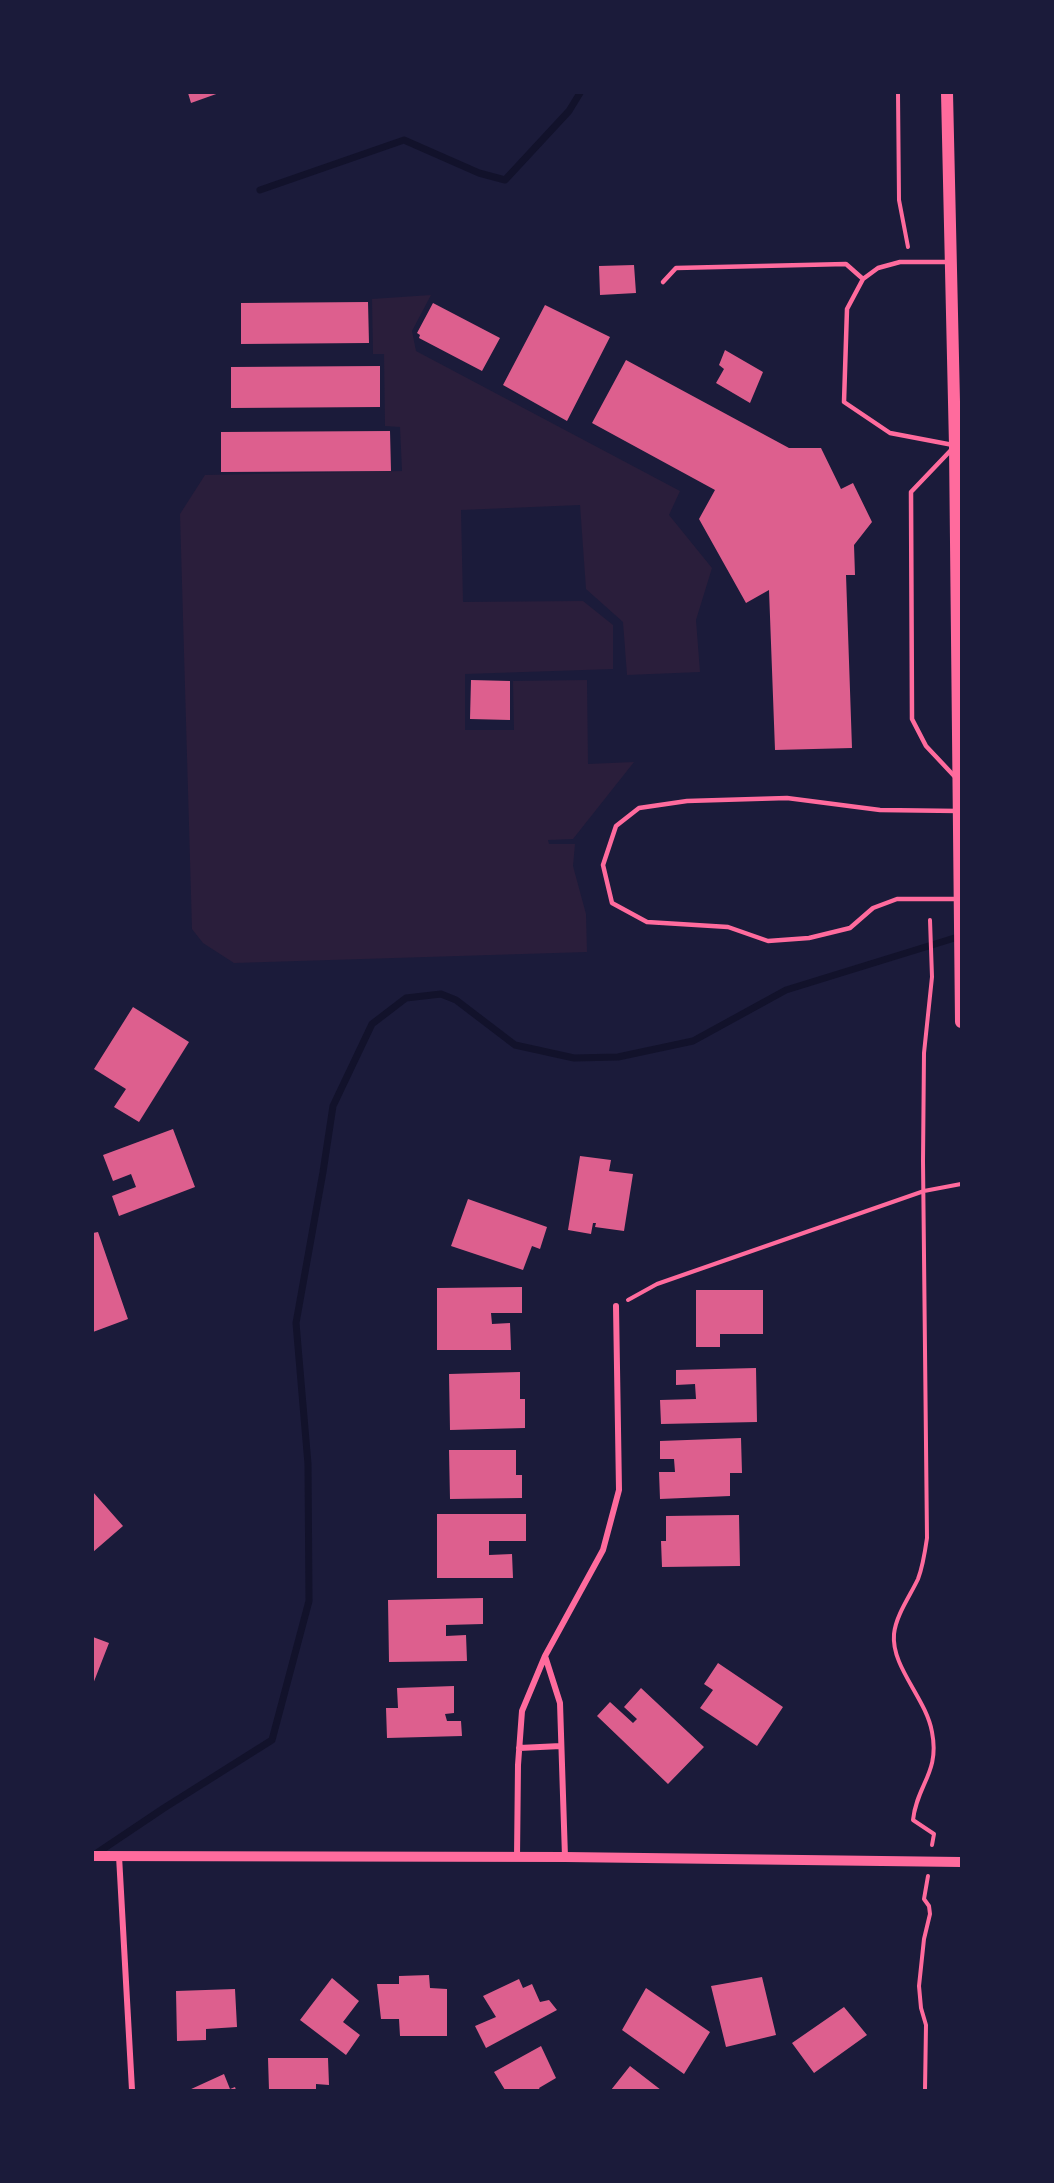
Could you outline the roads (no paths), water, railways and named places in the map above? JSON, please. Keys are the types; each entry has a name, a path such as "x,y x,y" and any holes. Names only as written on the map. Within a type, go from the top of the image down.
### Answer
{"main road":[{"path":"947,93 961,1022"}],"street":[{"path":"517,1857 522,1711 545,1656 603,1550 618,1490 616,1306"},
{"path":"545,1656 560,1703 565,1857"},
{"path":"519,1748 561,1746"},
{"path":"119,1855 132,2090"},
{"path":"93,1856 565,1857 961,1862"}],"lane":[{"path":"951,262 900,262 878,268 863,279 847,309 844,402 890,433 954,446"},
{"path":"663,282 676,268 846,264 863,279"},
{"path":"954,446 911,492 912,720 926,746 957,779"},
{"path":"958,810 880,810 787,798 687,801 639,808 616,826 603,865 612,903 647,922 728,927 768,941 809,938 850,928 873,908 897,899 959,899"}],"waterway":[{"path":"260,190 404,140 479,173 505,180 569,111 580,93"},
{"path":"94,1855 272,1740 309,1601 308,1464 296,1323 333,1106 372,1024 406,998 441,994 456,1000 515,1045 574,1058 618,1057 693,1041 786,990 961,936"}]}
